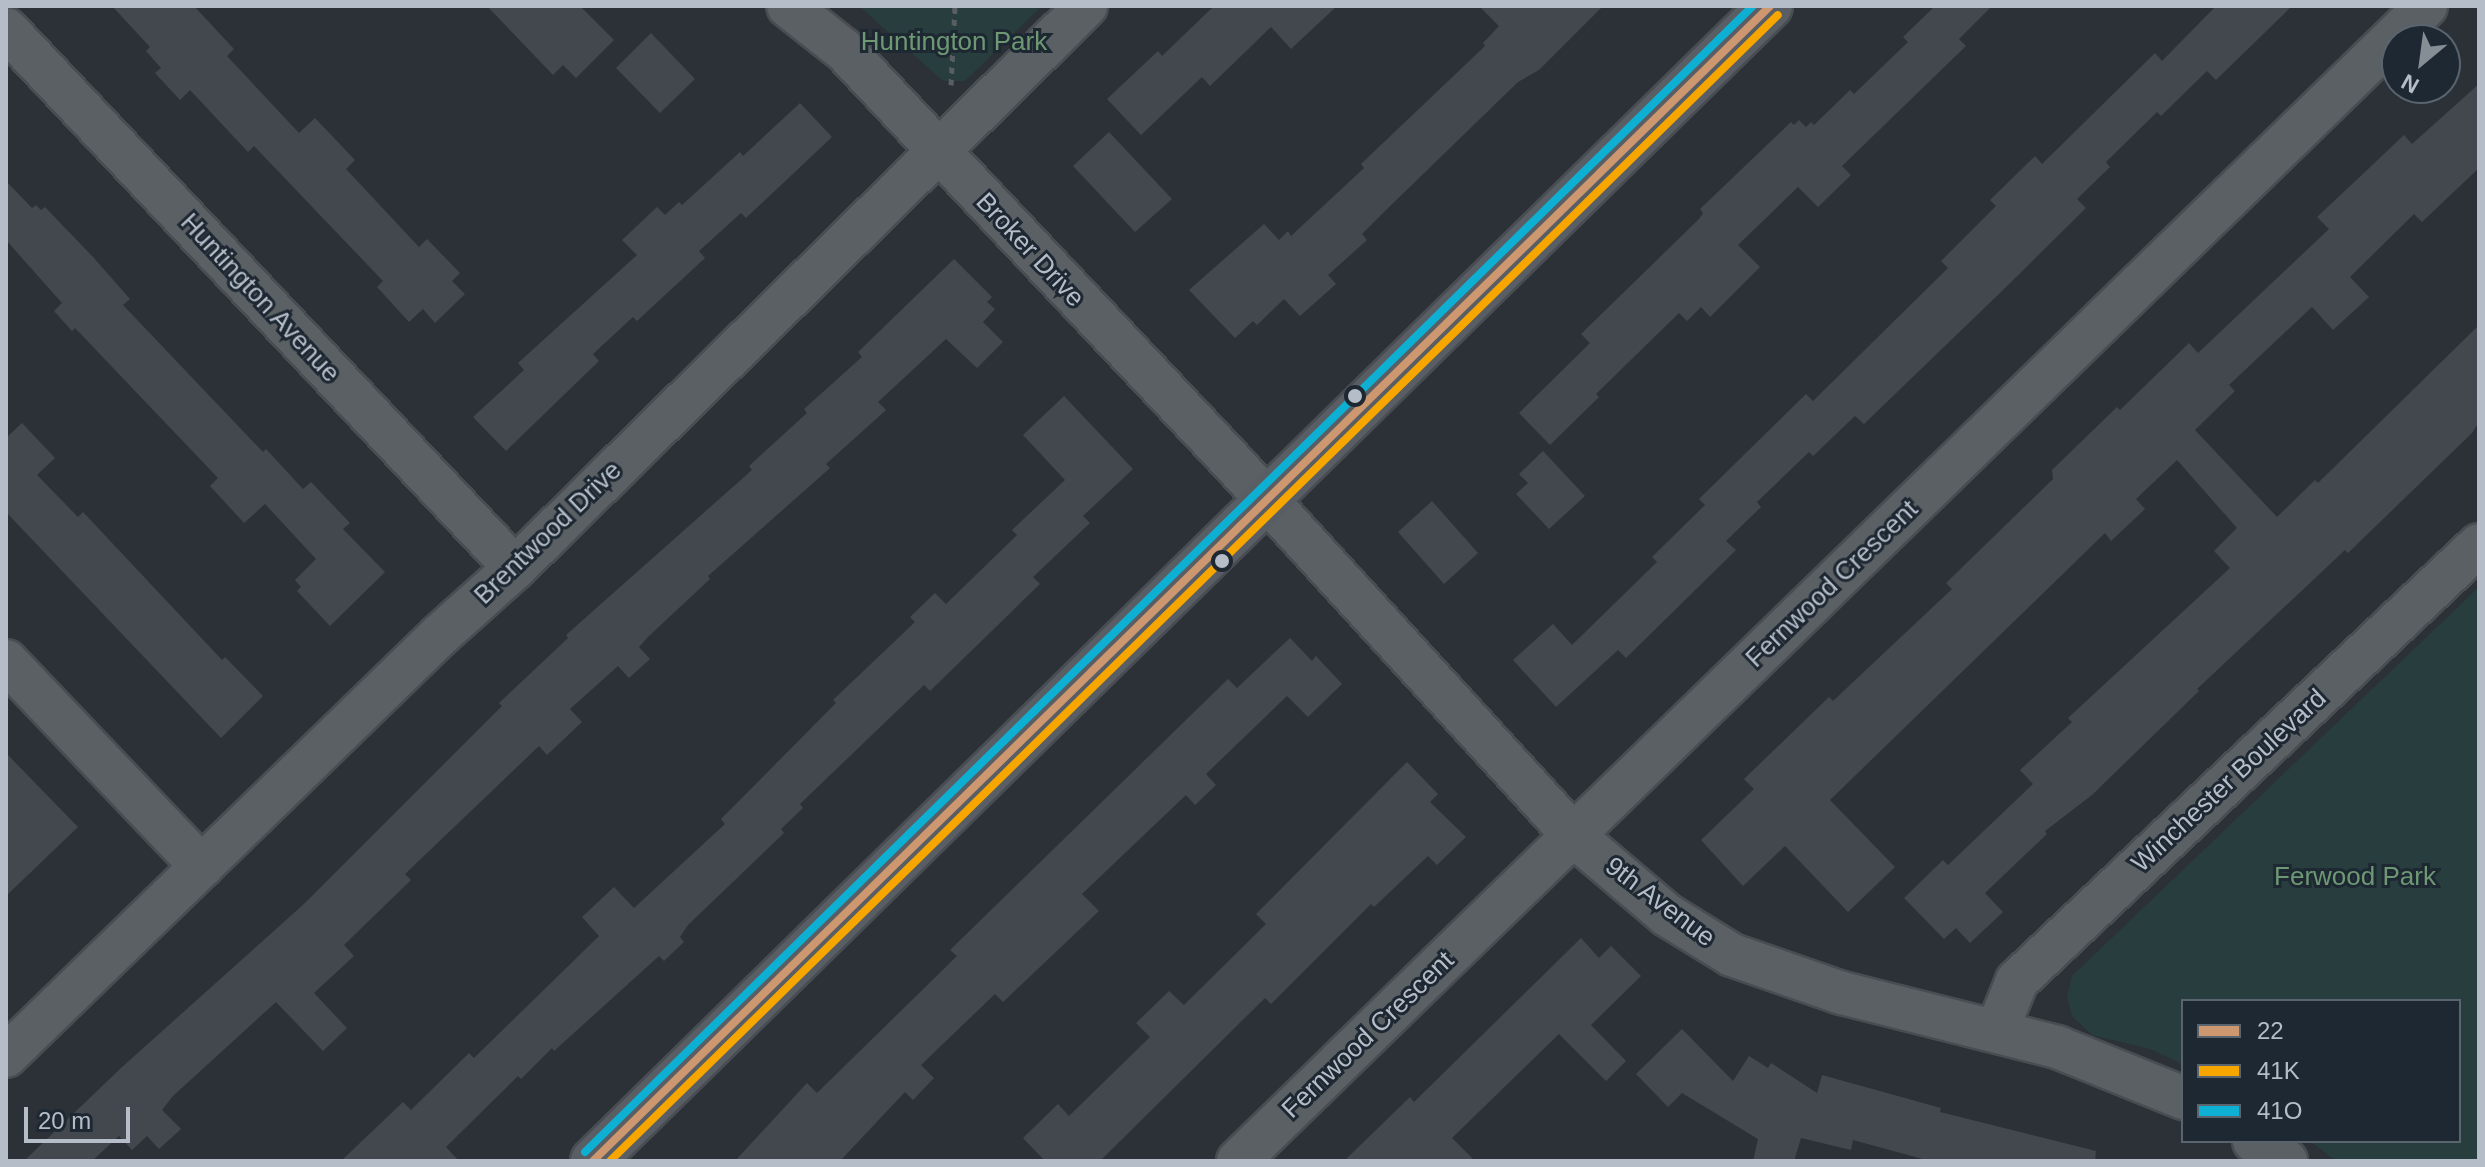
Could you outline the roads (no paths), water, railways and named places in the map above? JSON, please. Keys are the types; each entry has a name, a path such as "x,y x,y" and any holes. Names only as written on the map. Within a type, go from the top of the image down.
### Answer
{"main road":[{"path":"593,1161 1770,6"}],"street":[{"name":"Broker Drive","path":"788,6 844,50 1266,499"},
{"name":"Brentwood Drive","path":"6,1056 440,635 515,568 1086,6"},
{"name":"Fernwood Crescent","path":"1238,1161 2426,6"},
{"name":"Huntington Avenue","path":"6,29 515,568"},
{"name":"9th Avenue","path":"1266,499 1574,836 1667,915 1732,955 1842,993 2057,1047 2181,1097"},
{"name":"Winchester Boulevard","path":"1997,1030 2017,981 2479,545"},
{"path":"6,661 202,867"},
{"path":"2257,1143 2286,1161"}],"park label":[{"name":"Huntington Park","path":"954,42"},
{"name":"Ferwood Park","path":"2355,877"}]}
